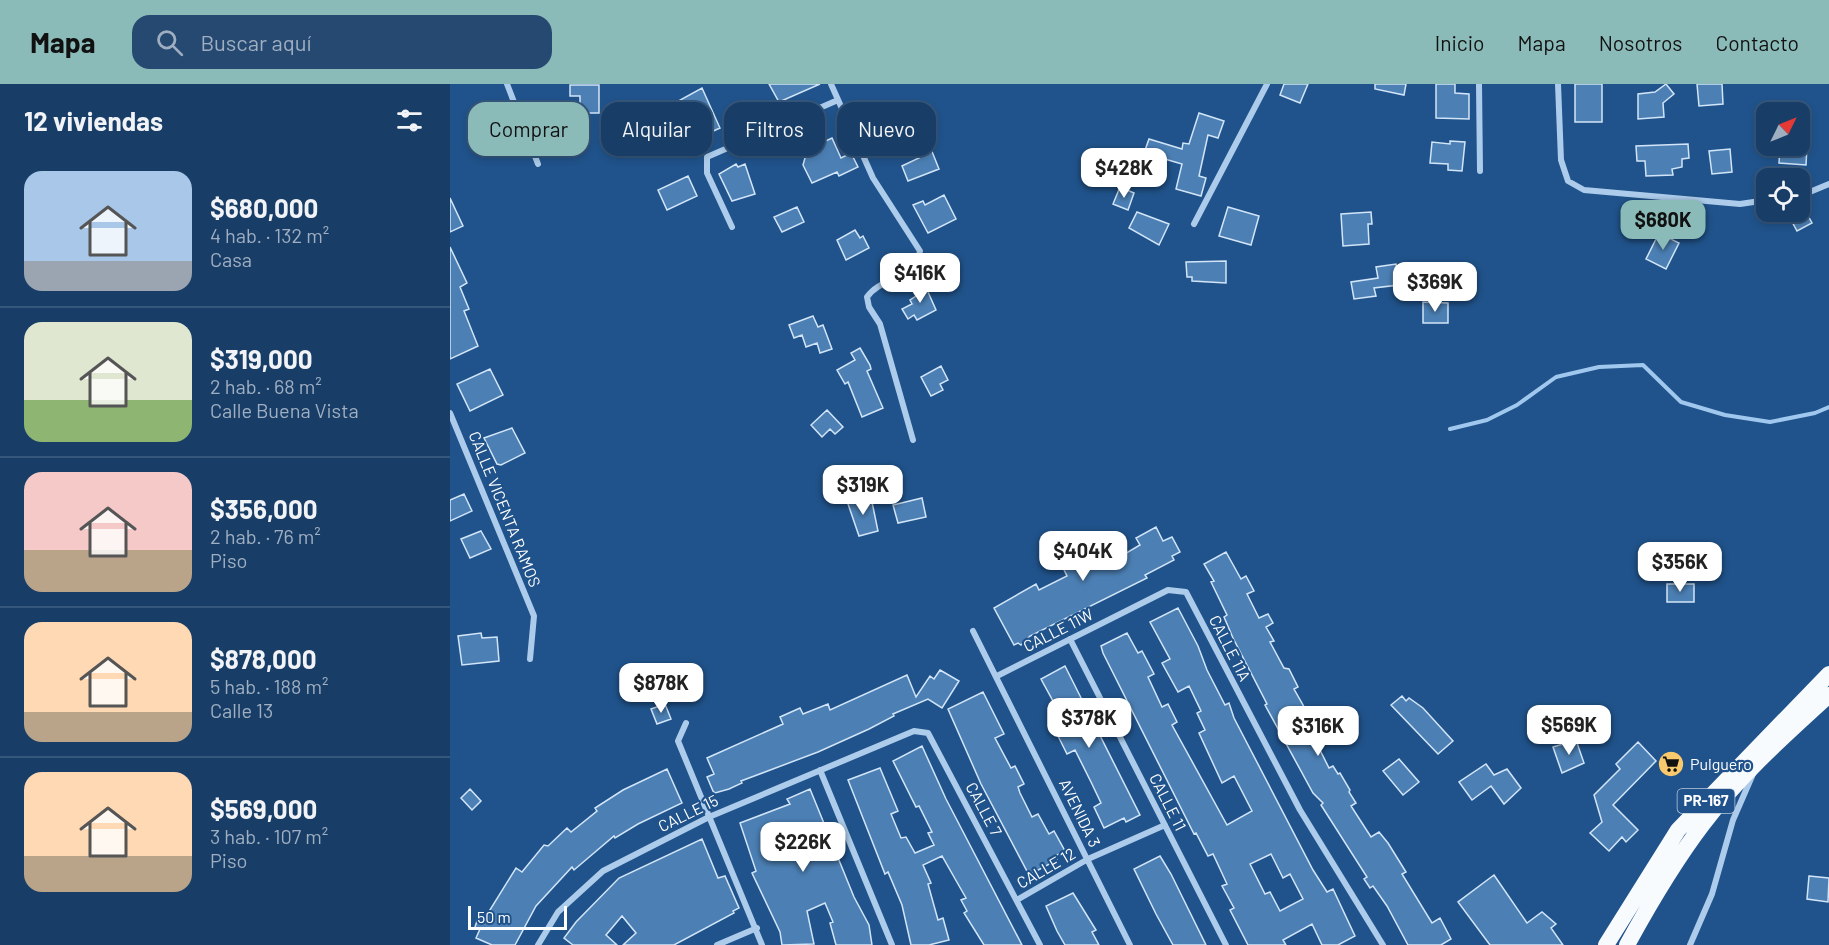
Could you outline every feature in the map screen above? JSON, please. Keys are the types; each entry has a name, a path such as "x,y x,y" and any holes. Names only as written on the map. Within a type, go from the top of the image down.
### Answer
{"highway":[{"name":"PR-167","path":"1606,945 1678,830 1829,674"},
{"name":"PR-167","path":"1627,945 1663,881 1704,822 1759,762 1829,695"}],"street":[{"path":"507,84 538,164"},
{"path":"831,84 873,178 920,251 918,261 909,272 872,290 867,297 869,307 880,324 913,440"},
{"path":"1194,224 1267,84"},
{"path":"1479,84 1480,171"},
{"path":"1558,84 1561,160 1568,181 1584,190 1740,204 1756,202"},
{"path":"732,227 707,173 707,157 838,100"},
{"path":"1810,192 1829,184"},
{"name":"CALLE VICENTA RAMOS","path":"450,413 534,616 530,659"},
{"name":"CALLE 11A","path":"1131,608 1168,590 1186,592 1300,810 1371,922 1383,945"},
{"name":"CALLE 11W","path":"997,676 1131,608"},
{"name":"AVENIDA 3","path":"973,631 1130,945"},
{"name":"CALLE 11","path":"1070,639 1227,945"},
{"path":"686,723 678,741 757,928 762,945"},
{"name":"CALLE 7","path":"879,746 914,731 928,733 1040,945"},
{"name":"CALLE 15","path":"538,945 558,912 603,871 709,817 879,746"},
{"path":"1690,945 1712,894 1733,820 1759,762"},
{"path":"820,770 892,945"},
{"name":"CALLE 12","path":"1017,900 1088,859 1165,825"},
{"path":"717,945 757,928"}],"building":[{"path":"769,84 820,84 779,102"},
{"path":"1284,84 1308,84 1300,103 1280,95"},
{"path":"1375,84 1406,84 1404,95 1375,89"},
{"path":"1436,84 1455,84 1455,93 1469,94 1469,119 1436,118"},
{"path":"1575,84 1602,84 1602,122 1575,122"},
{"path":"1666,84 1674,94 1663,103 1664,117 1638,119 1638,94 1655,92"},
{"path":"1697,84 1722,84 1723,104 1699,106"},
{"path":"570,85 599,85 599,113 589,113 589,102 580,102 580,96 570,96"},
{"path":"702,88 708,102 676,102"},
{"path":"712,110 720,128 712,132"},
{"path":"1199,113 1224,121 1218,138 1208,135 1199,176 1206,178 1201,196 1176,189 1182,164 1144,153 1149,139 1182,149 1183,143 1189,144"},
{"path":"832,138 837,149 837,156 841,158 852,156 858,167 839,176 837,172 812,183 803,165 804,156 825,156 825,141"},
{"path":"1450,141 1465,142 1462,171 1448,170 1448,164 1430,163 1432,142 1450,144"},
{"path":"1688,144 1689,158 1682,159 1682,167 1672,169 1673,175 1646,176 1645,161 1637,161 1636,146"},
{"path":"1730,149 1732,172 1712,174 1709,151"},
{"path":"918,156 934,156 939,169 908,181 902,166 919,158"},
{"path":"1779,156 1806,156 1806,165 1779,163"},
{"path":"736,164 738,167 745,164 755,194 732,201 719,174"},
{"path":"688,176 697,196 667,210 658,190"},
{"path":"1120,187 1134,193 1128,210 1113,204"},
{"path":"944,195 956,219 928,233 913,205 923,201 925,205"},
{"path":"450,198 463,226 450,232"},
{"path":"797,207 804,222 782,232 774,217"},
{"path":"1228,207 1259,216 1251,245 1219,236"},
{"path":"1137,212 1169,224 1159,245 1129,228"},
{"path":"1371,212 1372,224 1368,224 1369,244 1343,246 1341,214"},
{"path":"1810,219 1812,223 1797,231 1792,222 1810,222"},
{"path":"855,230 860,238 863,236 869,248 846,260 837,240"},
{"path":"1659,233 1679,243 1666,269 1646,259"},
{"path":"450,247 467,283 460,287 469,309 464,311 478,346 450,359"},
{"path":"1226,261 1226,283 1192,281 1192,277 1187,277 1186,262"},
{"path":"1396,264 1399,285 1374,288 1376,296 1354,299 1351,282 1378,278 1376,267"},
{"path":"924,283 936,310 917,320 914,315 908,319 902,309 912,304 910,300 916,296 912,290"},
{"path":"1423,302 1448,303 1448,323 1423,323"},
{"path":"813,316 818,327 823,325 832,349 820,353 817,343 806,347 802,335 794,338 789,325"},
{"path":"860,348 870,365 871,369 867,371 883,408 862,417 848,382 845,384 837,370 855,360 851,353"},
{"path":"941,366 948,380 940,384 943,390 931,396 921,377"},
{"path":"490,369 503,395 470,411 457,384"},
{"path":"827,410 843,427 835,434 830,429 822,437 811,425"},
{"path":"512,428 525,453 501,465 497,464 484,438"},
{"path":"464,494 472,511 450,521 450,500"},
{"path":"859,495 862,505 872,502 878,531 859,536 846,498"},
{"path":"922,498 926,517 898,523 893,505"},
{"path":"1156,527 1163,541 1172,537 1180,552 1172,556 1174,560 1145,575 1147,578 1030,636 1021,645 1018,643 1014,645 994,608 1036,584 1039,590 1067,576 1052,545 1071,535 1077,547 1099,536 1113,561 1140,545 1136,538"},
{"path":"481,531 491,549 470,558 461,539"},
{"path":"1226,552 1241,579 1246,576 1254,591 1247,594 1259,618 1268,614 1273,623 1266,627 1274,641 1270,642 1284,668 1289,669 1298,687 1294,689 1320,735 1314,738 1329,768 1333,766 1338,774 1340,773 1356,803 1351,806 1371,837 1379,832 1388,843 1406,872 1402,874 1432,923 1440,918 1451,939 1441,945 1408,945 1387,906 1373,886 1370,888 1364,879 1367,877 1321,805 1323,803 1313,793 1265,705 1267,704 1233,638 1224,617 1227,615 1211,582 1214,581 1204,564"},
{"path":"1667,584 1694,584 1694,602 1667,602"},
{"path":"1178,608 1225,705 1229,703 1234,718 1313,870 1327,892 1333,889 1355,936 1338,945 1322,945 1312,924 1283,940 1286,945 1248,945 1230,910 1234,908 1222,886 1227,884 1213,854 1208,856 1196,833 1194,834 1103,653 1101,646 1127,633 1138,653 1142,651 1154,674 1148,677 1162,707 1168,704 1177,722 1172,725 1227,825 1252,811 1234,776 1222,783 1199,733 1205,730 1197,713 1201,711 1189,686 1178,692 1162,663 1170,659 1150,622","holes":["1271,854 1283,878 1290,874 1303,899 1280,911 1270,892 1265,894 1250,864"]},
{"path":"481,633 482,638 497,637 499,661 462,665 458,636"},
{"path":"1065,666 1140,815 1126,822 1124,818 1104,828 1094,807 1101,803 1075,750 1067,754 1057,734 1059,732 1052,717 1056,715 1050,705 1054,703 1041,679"},
{"path":"940,670 959,681 942,708 928,699 818,752 741,781 742,783 729,789 715,793 713,791 707,777 714,774 707,758 783,724 780,717 800,708 803,714 828,704 830,710 907,675 916,697 930,676 934,679"},
{"path":"983,692 1004,734 995,738 1011,768 1015,766 1024,784 1018,787 1032,817 1038,814 1049,834 1054,831 1065,851 1055,856 1057,860 1029,875 981,784 948,709"},
{"path":"1402,696 1406,701 1409,698 1423,708 1453,741 1438,754 1391,705"},
{"path":"665,704 671,719 657,724 651,709"},
{"path":"1576,740 1584,763 1562,773 1553,747"},
{"path":"1638,742 1656,761 1613,805 1638,830 1626,842 1622,837 1609,851 1590,833 1602,822 1594,795 1620,769 1616,764"},
{"path":"922,746 946,799 1022,945 984,945 964,913 967,911 961,900 966,898 942,856 923,865 931,883 928,884 938,920 943,918 949,940 929,945 911,945 902,905 888,872 885,874 848,780 880,768 898,811 891,814 901,838 906,837 915,853 934,845 928,833 932,832 919,806 916,807 893,761"},
{"path":"1399,759 1419,782 1403,795 1383,771"},
{"path":"1486,764 1494,775 1507,769 1521,788 1504,804 1491,786 1472,800 1459,782"},
{"path":"667,769 682,803 615,838 614,836 574,870 572,867 536,906 515,945 492,945 476,938 480,929 475,927 479,915 485,918 516,868 522,872 544,845 548,846 567,828 571,832 597,811 595,808 623,790"},
{"path":"470,789 481,801 472,810 461,798"},
{"path":"810,789 854,897 869,925 872,945 836,945 830,923 833,922 825,903 807,911 814,944 782,945 780,932 752,873 756,871 740,823 790,804 787,799"},
{"path":"702,839 718,878 725,876 739,908 733,911 734,913 674,945 623,945 636,933 622,916 606,935 617,945 573,945 564,938 576,922 619,878"},
{"path":"1160,856 1206,945 1173,945 1156,914 1134,869"},
{"path":"1494,875 1527,923 1542,912 1556,924 1551,928 1563,945 1490,945 1458,902"},
{"path":"1809,876 1829,878 1828,902 1807,899"},
{"path":"1073,893 1096,930 1092,932 1099,945 1065,945 1057,931 1046,906"}],"waterway":[{"path":"1450,429 1487,420 1517,405 1556,377 1599,367 1643,365 1681,402 1725,415 1770,422 1815,413 1829,407"}],"place":[{"name":"Pulguero","path":"1671,764"}]}
